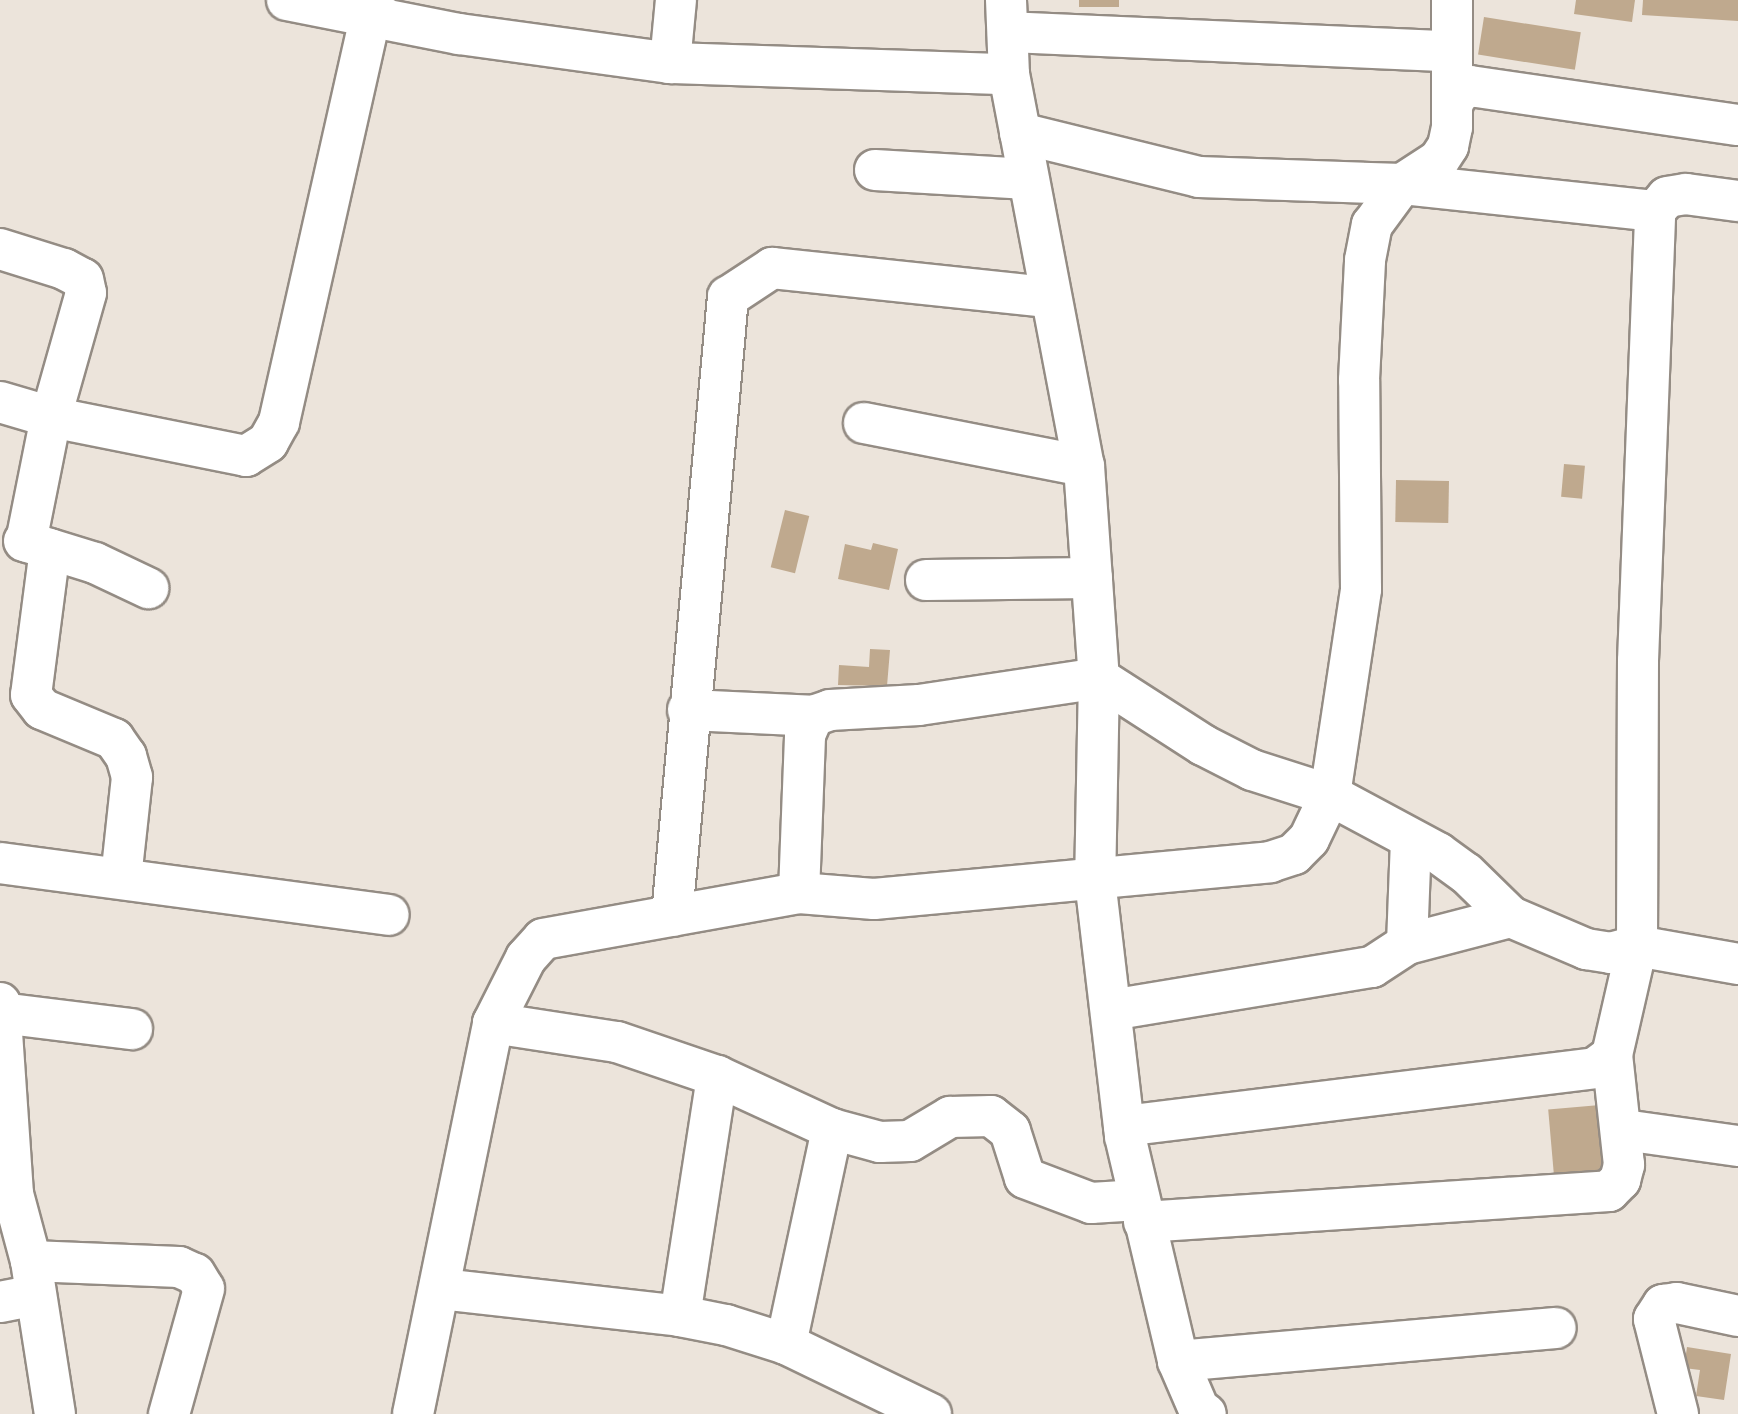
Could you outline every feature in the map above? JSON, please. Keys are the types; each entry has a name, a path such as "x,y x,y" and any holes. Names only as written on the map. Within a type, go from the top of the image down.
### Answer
{"street":[{"path":"288,0 372,9 670,63 1009,74"},
{"path":"670,63 676,0"},
{"path":"423,1413 441,1290 493,1023 526,958 543,939 799,893 874,899 1270,862 1294,854 1309,838 1330,795 1361,590 1360,380 1365,260 1372,226 1402,184 1439,160 1448,146 1452,0"},
{"path":"0,402 52,417 246,456 268,442 279,422 372,9"},
{"path":"1193,1413 1124,1126 1095,880 1099,678 1084,466 1009,74 1007,16 1450,51"},
{"path":"1452,106 1457,94 1470,86 1738,125"},
{"path":"1020,133 1199,177 1402,184 1656,211"},
{"path":"875,170 1028,179"},
{"path":"493,1023 617,1042 718,1076 832,1130 880,1142 910,1140 950,1117 991,1116 1010,1132 1025,1178 1091,1203 1142,1211 1609,1190 1620,1180 1624,1164 1624,1130 1612,1056 1636,946 1638,661 1656,211 1667,197 1686,194 1738,201"},
{"path":"0,249 83,279 86,293 52,417 25,543 31,695 42,709 114,739 126,756 132,776 121,878"},
{"path":"755,262 1050,296"},
{"path":"672,916 728,297 772,268 1050,296"},
{"path":"864,424 1084,466"},
{"path":"25,543 95,563 148,588"},
{"path":"926,580 1092,578"},
{"path":"688,710 813,716 830,710 919,705 1099,678 1203,746 1252,770 1330,795 1411,842 1438,853 1466,873 1511,917 1586,950 1610,952 1636,946 1738,964"},
{"path":"799,893 805,734 813,716"},
{"path":"1407,944 1411,842"},
{"path":"0,863 389,915"},
{"path":"1110,1010 1372,966 1407,944 1511,917"},
{"path":"0,1003 6,1196 22,1286 55,1414"},
{"path":"1,1013 132,1029"},
{"path":"1124,1126 1595,1068 1612,1056"},
{"path":"680,1316 718,1076"},
{"path":"786,1344 832,1130"},
{"path":"1624,1130 1738,1146"},
{"path":"22,1286 180,1268 196,1274 204,1290 170,1414"},
{"path":"441,1290 680,1316 786,1344 932,1414"},
{"path":"1678,1414 1654,1319 1663,1306 1678,1302 1738,1316"},
{"path":"1178,1361 1556,1328"}],"building":[{"path":"1079,0 1119,0 1119,7 1079,7"},
{"path":"1576,0 1635,0 1632,22 1574,14"},
{"path":"1643,0 1738,0 1738,21 1642,15"},
{"path":"1484,17 1581,32 1575,70 1478,55"},
{"path":"1564,464 1585,466 1582,499 1561,497"},
{"path":"1396,480 1449,481 1448,523 1395,522"},
{"path":"785,510 809,516 795,573 771,567"},
{"path":"873,543 898,549 889,590 838,579 845,544 871,550"},
{"path":"870,649 890,650 887,686 838,685 839,665 869,667"},
{"path":"1600,1105 1606,1176 1554,1180 1548,1110"},
{"path":"1687,1347 1731,1354 1724,1400 1696,1396 1700,1370 1684,1368"}]}
